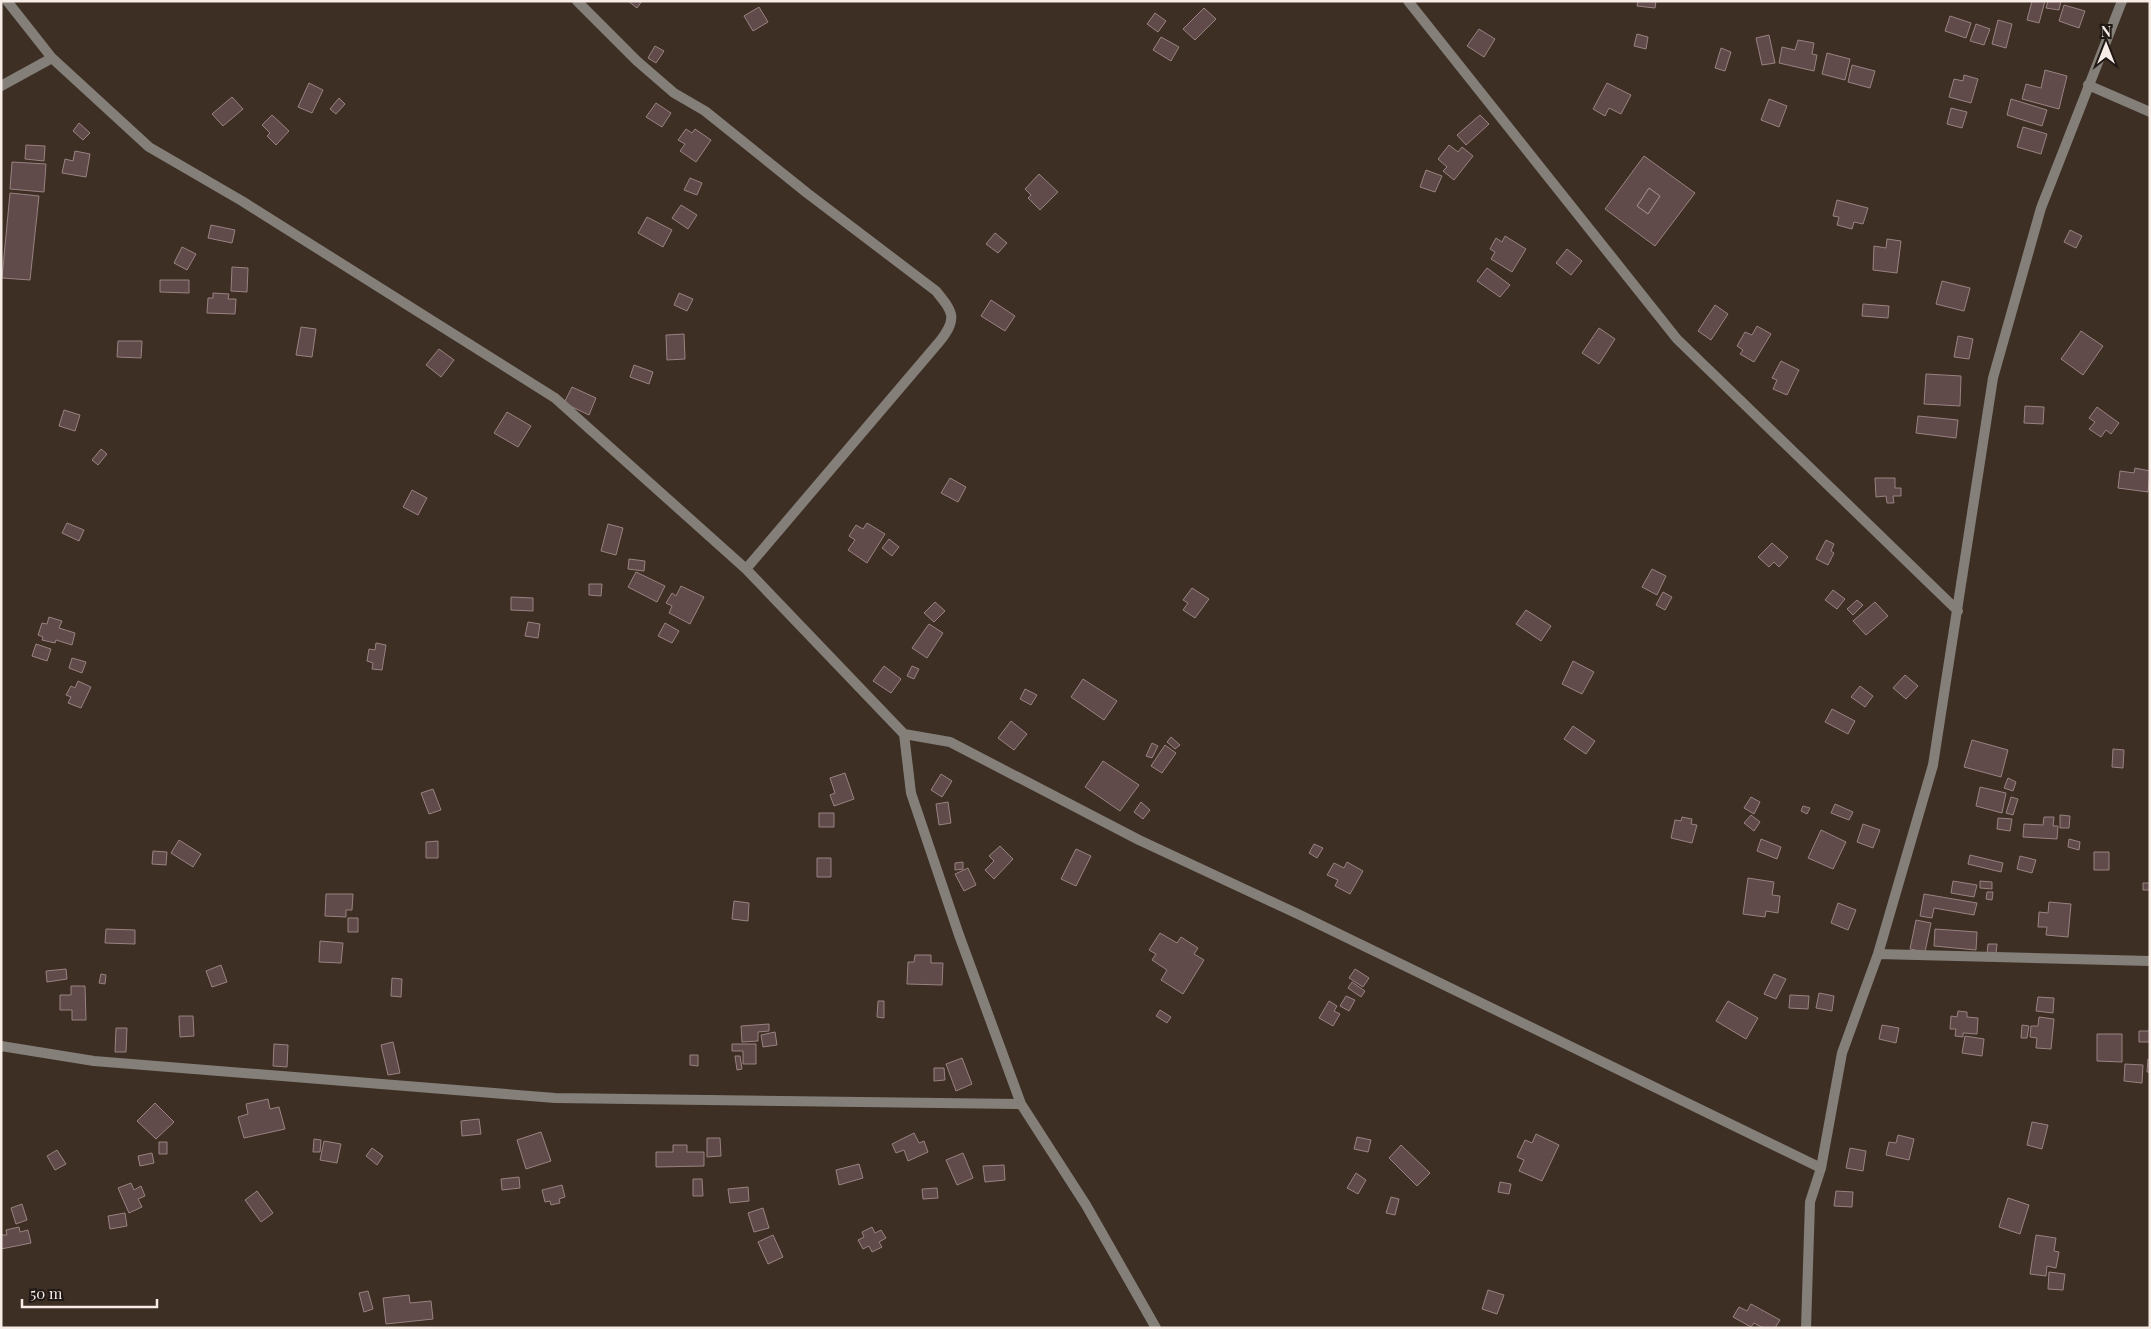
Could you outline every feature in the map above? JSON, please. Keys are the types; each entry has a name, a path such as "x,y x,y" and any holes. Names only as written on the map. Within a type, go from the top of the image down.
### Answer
{"street":[{"path":"7,1 52,58 149,147 242,201 555,398 746,568 904,734 950,742 1139,840 1300,915 1821,1168"},
{"path":"577,1 636,61 674,93 705,111 807,193 936,291 949,308 950,328 945,335 746,568"},
{"path":"1408,1 1677,339 1958,611"},
{"path":"1806,1328 1810,1202 1821,1168 1842,1053 1878,954 1933,765 1993,378 2041,208 2122,1"},
{"path":"1,86 52,58"},
{"path":"2088,85 2150,112"},
{"path":"904,734 911,793 959,936 1021,1104 1086,1205 1156,1328"},
{"path":"1878,954 2150,961"},
{"path":"1,1046 94,1061 555,1098 1021,1104"}],"building":[{"path":"628,1 642,1 637,8"},
{"path":"1638,1 1656,1 1655,8 1637,6"},
{"path":"2032,1 2045,1 2039,23 2027,20"},
{"path":"2048,1 2061,1 2059,10 2046,8"},
{"path":"2064,5 2085,11 2079,28 2059,21"},
{"path":"759,7 768,22 753,31 744,16"},
{"path":"1204,8 1216,19 1195,40 1183,29"},
{"path":"1155,13 1166,21 1158,32 1147,24"},
{"path":"1950,16 1971,23 1966,38 1945,31"},
{"path":"1998,20 2012,24 2006,48 1992,44"},
{"path":"1976,24 1990,29 1984,45 1970,41"},
{"path":"1479,29 1495,39 1484,57 1467,46"},
{"path":"1637,34 1648,37 1646,49 1634,46"},
{"path":"1769,35 1775,63 1762,65 1756,38"},
{"path":"1161,37 1179,47 1171,61 1153,50"},
{"path":"1798,40 1814,43 1812,54 1817,55 1814,71 1779,63 1782,47 1795,50"},
{"path":"655,46 664,51 656,63 648,58"},
{"path":"1721,48 1731,52 1725,71 1715,68"},
{"path":"1827,53 1850,59 1845,80 1822,74"},
{"path":"1852,65 1875,71 1870,88 1848,82"},
{"path":"2045,70 2067,76 2059,109 2022,99 2026,84 2041,88"},
{"path":"1964,75 1978,79 1971,103 1949,97 1954,79 1963,81"},
{"path":"309,83 323,90 312,113 298,107"},
{"path":"1607,83 1631,95 1621,114 1609,108 1605,116 1593,109"},
{"path":"232,97 243,109 223,126 212,114"},
{"path":"339,98 345,104 336,114 330,109"},
{"path":"1769,99 1787,106 1779,127 1761,120"},
{"path":"2011,99 2047,110 2042,126 2007,115"},
{"path":"656,103 671,113 662,127 646,117"},
{"path":"1951,108 1967,112 1962,128 1947,124"},
{"path":"272,115 289,131 276,145 267,136 270,133 262,125"},
{"path":"1480,115 1489,124 1466,145 1457,135"},
{"path":"79,123 90,133 83,140 73,131"},
{"path":"2023,127 2047,134 2041,154 2017,147"},
{"path":"686,129 692,133 695,129 711,140 696,162 680,151 685,144 678,140"},
{"path":"26,145 45,146 44,161 25,159"},
{"path":"1449,145 1458,152 1462,147 1473,156 1454,180 1443,171 1447,167 1438,159"},
{"path":"75,151 90,154 86,177 62,173 65,159 73,161"},
{"path":"1644,156 1695,193 1655,246 1605,209","holes":["1649,188 1660,196 1648,214 1637,206"]},
{"path":"12,162 46,164 44,192 10,189"},
{"path":"1426,170 1442,176 1435,192 1420,187"},
{"path":"1039,174 1058,192 1040,210 1028,198 1031,195 1025,189"},
{"path":"690,178 702,183 697,195 684,190"},
{"path":"1649,188 1660,196 1648,214 1637,206"},
{"path":"10,193 39,196 30,280 2,278"},
{"path":"1837,200 1868,208 1863,224 1854,222 1852,229 1837,225 1839,217 1833,216"},
{"path":"681,205 697,215 688,229 672,218"},
{"path":"647,217 672,230 663,247 638,233"},
{"path":"211,225 235,230 232,243 208,238"},
{"path":"2070,230 2082,236 2076,248 2064,242"},
{"path":"995,233 1007,243 998,253 986,244"},
{"path":"1505,236 1526,249 1512,272 1491,259 1495,252 1490,249 1496,238 1502,242"},
{"path":"1887,239 1901,241 1897,273 1873,270 1874,246 1886,248"},
{"path":"182,247 196,254 187,270 174,263"},
{"path":"1567,249 1582,261 1571,275 1556,263"},
{"path":"232,267 248,268 247,292 231,291"},
{"path":"1487,268 1510,285 1500,297 1477,281"},
{"path":"160,280 189,280 189,293 160,292"},
{"path":"1942,281 1970,288 1964,311 1936,304"},
{"path":"213,293 229,294 228,299 236,299 235,314 207,313 208,298 213,298"},
{"path":"679,293 693,299 687,311 674,305"},
{"path":"991,300 1015,316 1005,331 981,316"},
{"path":"1863,304 1889,306 1888,318 1862,316"},
{"path":"1715,305 1728,314 1711,340 1698,331"},
{"path":"1757,326 1771,334 1754,362 1740,354 1743,350 1737,346 1745,332 1752,335"},
{"path":"301,327 316,329 312,357 296,355"},
{"path":"1599,328 1615,339 1599,364 1582,353"},
{"path":"2081,331 2103,346 2083,375 2061,359"},
{"path":"684,334 685,359 667,360 666,335"},
{"path":"1958,336 1973,339 1969,359 1954,357"},
{"path":"118,341 142,341 141,358 117,357"},
{"path":"439,349 454,360 441,377 426,365"},
{"path":"1781,361 1799,370 1787,395 1773,389 1777,380 1772,378"},
{"path":"634,365 653,372 649,384 630,377"},
{"path":"1926,374 1961,376 1960,406 1924,404"},
{"path":"572,387 596,398 589,415 564,403"},
{"path":"2025,406 2044,407 2043,424 2024,423"},
{"path":"2097,407 2119,423 2111,434 2106,430 2101,437 2089,429 2095,422 2089,418"},
{"path":"64,410 80,415 75,431 59,426"},
{"path":"507,412 531,426 518,447 494,433"},
{"path":"1918,416 1958,420 1956,438 1916,433"},
{"path":"101,449 107,454 98,465 92,460"},
{"path":"2135,468 2150,471 2148,492 2118,488 2120,471 2134,473"},
{"path":"950,478 966,487 958,502 941,493"},
{"path":"1875,478 1895,478 1895,488 1901,488 1901,496 1893,496 1894,503 1887,503 1886,496 1876,497"},
{"path":"412,490 427,498 418,515 403,507"},
{"path":"67,523 84,530 79,541 62,533"},
{"path":"867,523 885,534 867,563 848,550 855,540 849,536 856,525 863,529"},
{"path":"608,524 623,528 616,555 601,551"},
{"path":"889,539 899,547 892,556 882,548"},
{"path":"1826,540 1834,544 1831,551 1834,553 1828,565 1816,559"},
{"path":"1772,543 1788,557 1779,567 1774,562 1769,567 1758,557"},
{"path":"629,559 645,561 644,571 628,569"},
{"path":"1652,569 1666,576 1657,595 1642,587"},
{"path":"636,572 665,586 657,602 628,587"},
{"path":"589,584 602,584 601,596 589,595"},
{"path":"681,586 704,597 690,624 669,613 672,606 666,603 672,593 676,596"},
{"path":"1192,588 1209,599 1195,618 1183,610 1188,603 1183,600"},
{"path":"1833,590 1845,599 1837,609 1825,600"},
{"path":"1663,592 1672,597 1665,610 1656,605"},
{"path":"511,597 533,598 533,611 511,610"},
{"path":"1857,600 1863,605 1853,615 1847,609"},
{"path":"935,602 945,611 934,622 924,613"},
{"path":"1875,602 1888,616 1866,635 1853,621"},
{"path":"1526,610 1551,626 1541,641 1516,624"},
{"path":"49,617 62,621 59,628 75,633 72,645 56,640 55,643 42,640 43,637 38,635 42,623 47,624"},
{"path":"528,622 540,624 538,638 525,636"},
{"path":"665,623 679,631 672,643 658,636"},
{"path":"929,624 943,633 927,658 912,648"},
{"path":"376,643 386,645 382,670 372,669 373,663 367,661 369,649 375,650"},
{"path":"36,644 51,649 47,661 32,656"},
{"path":"72,658 86,662 82,673 69,668"},
{"path":"1573,661 1594,672 1582,694 1562,684"},
{"path":"884,666 901,679 891,693 873,681"},
{"path":"912,666 919,669 914,679 907,676"},
{"path":"1905,675 1918,686 1906,699 1893,688"},
{"path":"1083,679 1117,701 1104,720 1071,697"},
{"path":"78,681 91,687 81,708 68,703 71,697 66,695 71,686 75,688"},
{"path":"1860,686 1873,696 1865,707 1851,697"},
{"path":"1025,689 1037,695 1031,705 1020,699"},
{"path":"1832,709 1855,721 1848,734 1825,722"},
{"path":"1011,721 1027,734 1014,750 998,738"},
{"path":"1573,726 1595,741 1586,754 1564,739"},
{"path":"1171,737 1180,745 1175,749 1167,742"},
{"path":"1972,740 2008,750 2001,777 1964,767"},
{"path":"1152,743 1158,746 1152,758 1146,756"},
{"path":"1165,745 1176,753 1162,773 1151,766"},
{"path":"2113,749 2124,750 2123,768 2112,767"},
{"path":"1103,761 1139,785 1120,811 1085,787"},
{"path":"845,773 854,799 834,806 830,795 835,793 830,778"},
{"path":"941,774 952,781 942,797 931,790"},
{"path":"2008,778 2016,782 2013,791 2004,788"},
{"path":"1980,787 2006,793 2002,813 1976,806"},
{"path":"433,789 441,810 429,814 421,793"},
{"path":"1751,797 1760,802 1754,814 1744,808"},
{"path":"2011,797 2018,799 2013,815 2006,813"},
{"path":"948,802 951,823 939,825 936,804"},
{"path":"1141,802 1150,810 1143,819 1134,812"},
{"path":"1835,804 1853,812 1849,820 1831,813"},
{"path":"1803,806 1810,808 1807,814 1801,811"},
{"path":"819,813 834,813 834,827 819,827"},
{"path":"1751,815 1760,822 1754,831 1744,823"},
{"path":"2060,815 2070,816 2069,828 2060,828"},
{"path":"1682,817 1692,819 1691,824 1697,825 1692,843 1671,838 1675,820 1681,821"},
{"path":"2044,817 2054,817 2053,826 2058,826 2057,839 2023,837 2024,824 2043,825"},
{"path":"1998,818 2012,819 2010,831 1997,829"},
{"path":"1863,824 1880,830 1873,848 1857,842"},
{"path":"1821,830 1846,842 1833,869 1808,858"},
{"path":"1761,839 1781,847 1777,859 1757,851"},
{"path":"2069,839 2080,842 2079,850 2068,847"},
{"path":"179,840 201,854 193,867 171,853"},
{"path":"438,841 438,858 426,858 426,842"},
{"path":"1314,844 1323,848 1317,858 1309,853"},
{"path":"1000,846 1013,859 994,879 985,870 994,861 989,856"},
{"path":"1076,849 1091,856 1076,886 1061,879"},
{"path":"153,851 167,852 166,865 152,864"},
{"path":"2094,852 2109,852 2109,870 2094,870"},
{"path":"1970,855 2003,863 2001,872 1968,864"},
{"path":"2020,856 2036,860 2032,873 2017,869"},
{"path":"817,858 831,858 831,877 817,877"},
{"path":"963,862 963,869 955,870 955,863"},
{"path":"1347,862 1363,871 1350,894 1335,886 1338,880 1327,875 1334,863 1344,868"},
{"path":"968,868 976,885 964,891 955,874"},
{"path":"1748,878 1774,882 1772,895 1780,896 1778,913 1766,911 1765,917 1743,914"},
{"path":"1953,881 1977,885 1974,897 1951,893"},
{"path":"1980,881 1992,882 1992,889 1980,888"},
{"path":"2143,883 2150,883 2150,890 2143,890"},
{"path":"1987,892 1993,892 1992,900 1986,899"},
{"path":"326,894 353,894 352,910 346,910 346,917 325,916"},
{"path":"1924,894 1977,903 1974,915 1934,908 1932,918 1920,916"},
{"path":"734,901 749,903 748,921 732,919"},
{"path":"2049,902 2071,904 2068,937 2046,935 2047,927 2038,927 2039,912 2048,913"},
{"path":"1838,903 1856,910 1848,930 1831,923"},
{"path":"348,918 358,918 358,932 348,932"},
{"path":"1916,920 1931,923 1925,952 1910,949"},
{"path":"106,929 135,930 135,944 105,943"},
{"path":"1935,929 1977,932 1976,950 1934,946"},
{"path":"1160,933 1177,943 1181,937 1198,948 1194,954 1204,960 1183,994 1161,980 1167,970 1152,960 1156,954 1149,950"},
{"path":"320,941 343,943 341,963 319,962"},
{"path":"1988,944 1997,944 1996,954 1987,954"},
{"path":"915,955 931,955 931,963 943,963 942,985 907,984 908,962 914,962"},
{"path":"221,965 227,982 212,987 206,971"},
{"path":"66,969 67,979 47,982 46,971"},
{"path":"1355,969 1369,978 1363,987 1349,978"},
{"path":"101,974 106,975 105,984 99,983"},
{"path":"1774,974 1786,979 1776,999 1764,994"},
{"path":"392,978 402,979 401,997 391,996"},
{"path":"1352,982 1365,991 1361,997 1348,988"},
{"path":"71,986 85,986 86,1020 72,1020 72,1010 60,1010 60,995 71,995"},
{"path":"1819,993 1834,996 1832,1011 1816,1008"},
{"path":"1790,995 1809,996 1808,1009 1789,1008"},
{"path":"1346,996 1355,1000 1349,1011 1340,1006"},
{"path":"2038,997 2054,998 2053,1013 2036,1011"},
{"path":"878,1001 884,1001 884,1018 877,1017"},
{"path":"1329,1001 1337,1006 1334,1011 1340,1014 1333,1026 1319,1018"},
{"path":"1728,1001 1758,1018 1746,1039 1716,1021"},
{"path":"1160,1010 1171,1017 1167,1023 1156,1016"},
{"path":"1958,1011 1967,1012 1967,1017 1978,1018 1977,1034 1963,1033 1963,1037 1955,1036 1956,1029 1950,1029 1951,1016 1957,1017"},
{"path":"179,1016 193,1016 194,1036 180,1037"},
{"path":"2039,1017 2054,1019 2051,1049 2036,1048 2037,1038 2030,1037 2031,1026 2038,1026"},
{"path":"769,1024 769,1031 758,1032 758,1041 742,1042 741,1026"},
{"path":"1882,1025 1899,1028 1896,1043 1879,1039"},
{"path":"2022,1025 2029,1026 2027,1038 2021,1038"},
{"path":"116,1028 127,1028 126,1052 115,1052"},
{"path":"2139,1031 2150,1031 2150,1042 2139,1042"},
{"path":"775,1032 777,1045 763,1047 761,1035"},
{"path":"2097,1034 2122,1034 2122,1062 2097,1061"},
{"path":"1965,1036 1984,1039 1982,1056 1962,1053"},
{"path":"393,1042 400,1073 388,1075 381,1045"},
{"path":"274,1044 288,1045 287,1067 273,1066"},
{"path":"732,1044 756,1044 756,1064 743,1064 743,1051 732,1051"},
{"path":"690,1055 698,1055 698,1066 690,1065"},
{"path":"735,1056 740,1056 742,1069 737,1070"},
{"path":"962,1058 972,1084 956,1091 946,1064"},
{"path":"2148,1059 2150,1059 2150,1072 2147,1072"},
{"path":"2125,1064 2143,1065 2142,1083 2124,1081"},
{"path":"934,1068 944,1068 945,1080 934,1081"},
{"path":"268,1099 270,1109 279,1107 285,1129 244,1138 238,1117 248,1114 246,1104"},
{"path":"155,1103 174,1122 156,1139 137,1121"},
{"path":"479,1119 481,1134 462,1136 461,1121"},
{"path":"2032,1122 2048,1125 2042,1149 2027,1145"},
{"path":"541,1132 551,1161 526,1169 517,1140"},
{"path":"914,1133 919,1143 924,1141 928,1152 908,1161 904,1150 896,1153 892,1144"},
{"path":"1536,1134 1559,1145 1542,1181 1519,1171 1524,1160 1517,1157 1525,1140 1532,1143"},
{"path":"1898,1135 1914,1139 1909,1160 1886,1155 1889,1142 1896,1143"},
{"path":"1357,1137 1371,1140 1368,1152 1354,1149"},
{"path":"707,1138 720,1138 721,1156 707,1157"},
{"path":"314,1139 321,1140 320,1152 313,1152"},
{"path":"324,1141 341,1144 337,1163 320,1160"},
{"path":"159,1142 167,1142 167,1154 159,1154"},
{"path":"673,1145 687,1145 687,1152 704,1152 704,1166 656,1167 656,1152 673,1152"},
{"path":"1401,1145 1430,1173 1417,1186 1389,1158"},
{"path":"372,1148 383,1156 377,1165 366,1156"},
{"path":"1850,1148 1866,1151 1863,1171 1846,1168"},
{"path":"57,1150 66,1164 55,1170 47,1156"},
{"path":"152,1153 154,1163 140,1166 138,1156"},
{"path":"963,1153 973,1178 957,1185 946,1160"},
{"path":"859,1164 863,1178 839,1185 836,1170"},
{"path":"1004,1165 1005,1180 985,1182 983,1166"},
{"path":"1356,1173 1366,1180 1358,1194 1347,1188"},
{"path":"519,1177 520,1188 502,1190 501,1179"},
{"path":"693,1179 702,1179 703,1196 693,1196"},
{"path":"1500,1182 1511,1184 1509,1194 1498,1192"},
{"path":"131,1183 134,1190 141,1186 145,1196 138,1199 142,1207 129,1213 118,1188"},
{"path":"562,1185 565,1197 559,1199 560,1203 551,1205 550,1201 545,1202 542,1190"},
{"path":"748,1187 749,1201 730,1203 728,1189"},
{"path":"937,1188 938,1198 923,1199 922,1189"},
{"path":"257,1191 273,1213 261,1222 245,1200"},
{"path":"1836,1191 1853,1192 1852,1207 1834,1206"},
{"path":"1391,1197 1399,1199 1395,1215 1386,1213"},
{"path":"2008,1198 2029,1205 2020,1234 1999,1227"},
{"path":"22,1204 27,1220 16,1224 11,1208"},
{"path":"763,1208 769,1228 754,1232 748,1213"},
{"path":"125,1213 127,1226 110,1229 108,1216"},
{"path":"19,1227 20,1232 28,1230 31,1243 1,1249 1,1235 7,1235 6,1230"},
{"path":"872,1227 875,1233 881,1230 886,1238 879,1242 882,1247 872,1252 869,1246 863,1249 858,1240 864,1237 862,1232"},
{"path":"773,1235 783,1257 768,1264 758,1242"},
{"path":"2036,1235 2056,1238 2054,1251 2059,1252 2056,1268 2047,1266 2046,1276 2030,1274"},
{"path":"2049,1272 2065,1274 2063,1290 2048,1289"},
{"path":"1488,1290 1504,1295 1497,1314 1482,1309"},
{"path":"368,1291 373,1309 364,1312 359,1293"},
{"path":"409,1295 410,1303 431,1301 433,1319 386,1324 383,1298"},
{"path":"1751,1304 1780,1320 1775,1328 1763,1328 1754,1323 1751,1327 1733,1317 1739,1307 1747,1311"}]}
